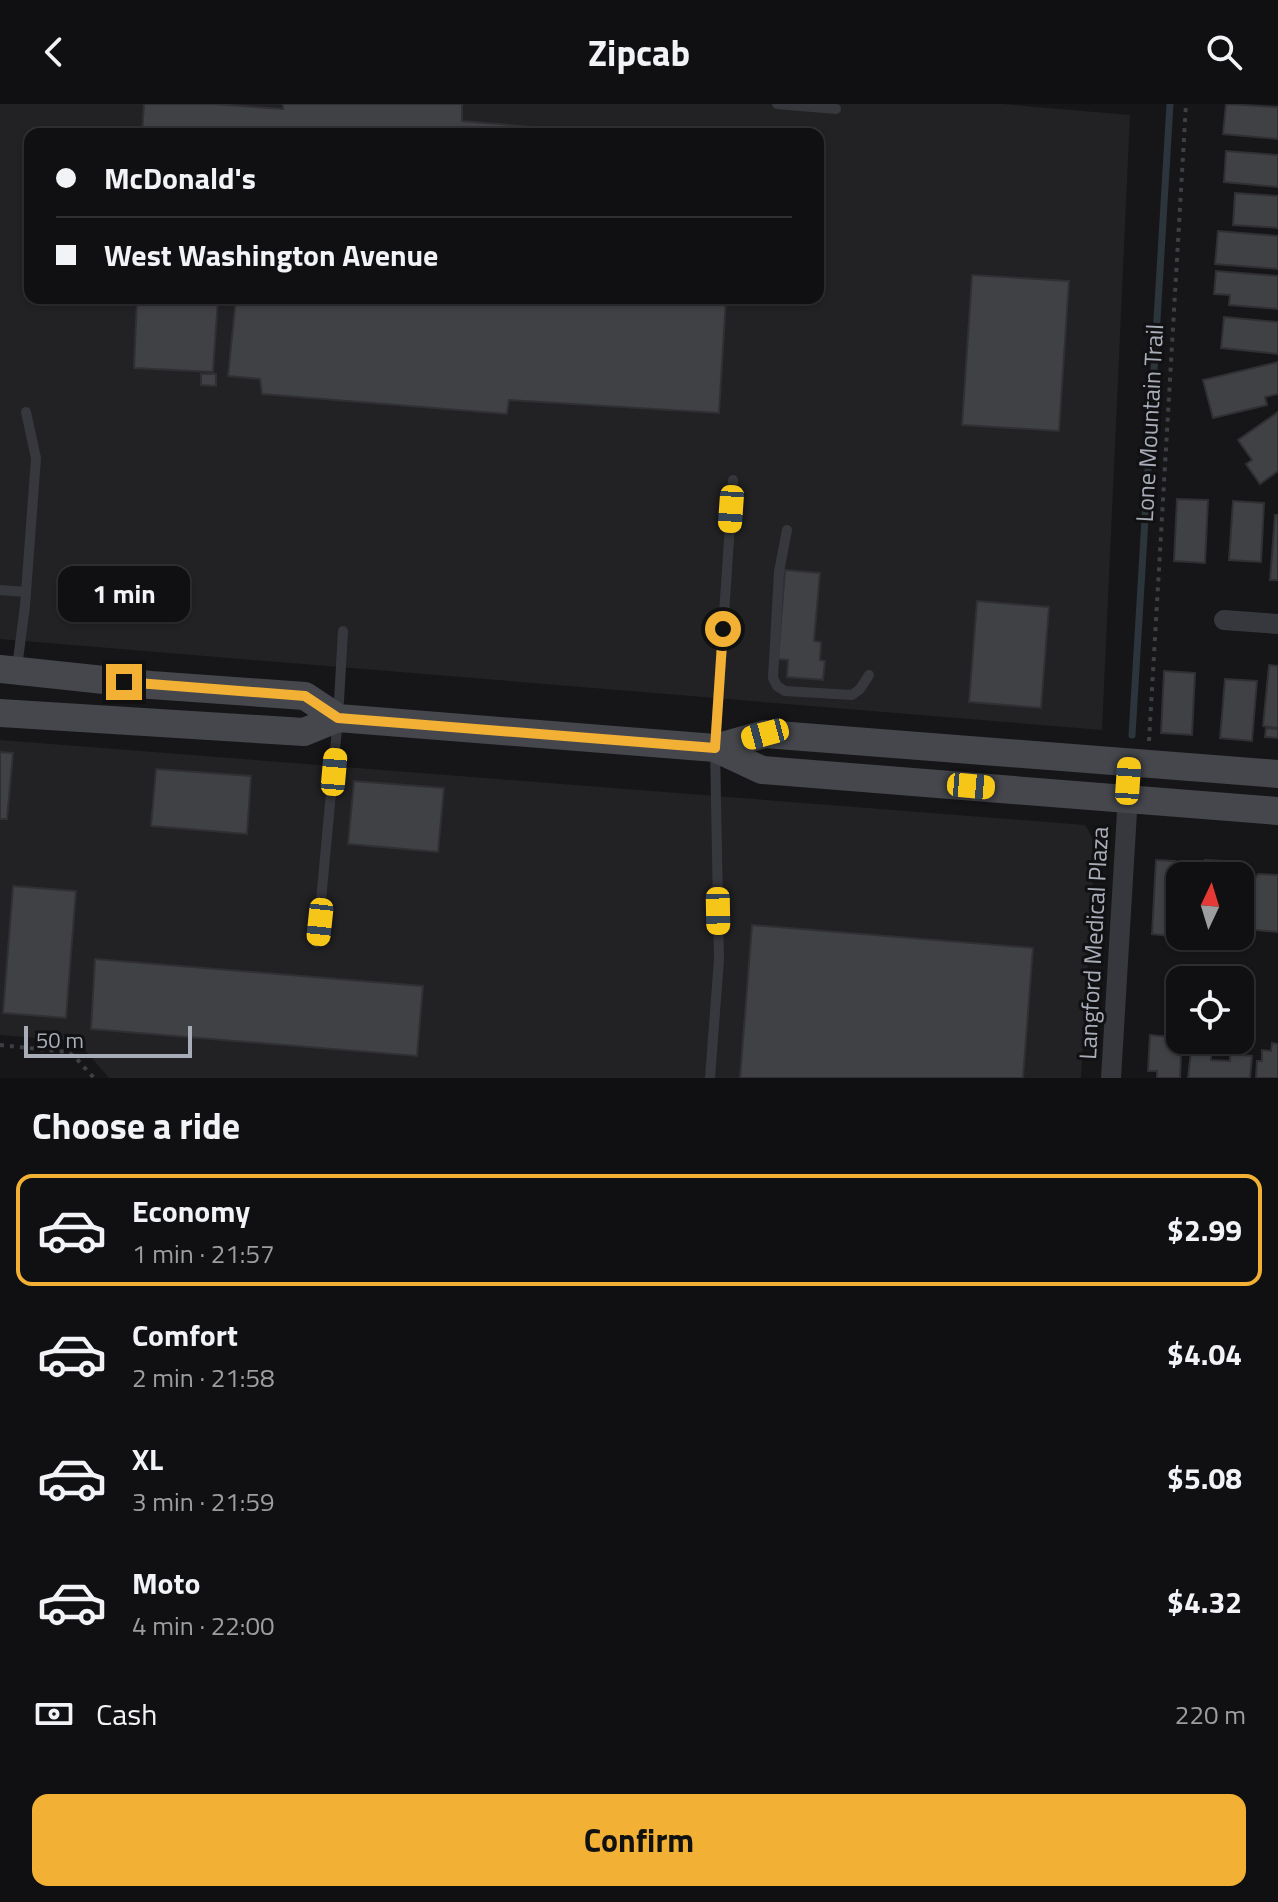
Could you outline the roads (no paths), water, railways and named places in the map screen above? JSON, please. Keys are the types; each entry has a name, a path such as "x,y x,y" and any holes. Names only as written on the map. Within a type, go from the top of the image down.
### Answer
{"main road":[{"path":"8,670 151,685 305,696 338,718"},
{"path":"0,713 304,732 338,718 715,748 765,734 1139,754 1278,774"},
{"path":"715,748 762,770 1278,811"}],"street":[{"path":"1224,620 1278,624"},
{"name":"Langford Medical Plaza","path":"1111,1078 1127,799 1139,754"}],"lane":[{"path":"777,104 836,109"},
{"path":"8,670 26,592 36,458 26,412"},
{"path":"710,1078 719,959 715,748 733,480"},
{"path":"787,530 779,572 773,678 777,686 785,691 852,695 869,675"},
{"path":"0,590 26,592"},
{"path":"317,943 343,631"}],"waterway":[{"path":"1132,735 1170,104"}]}
